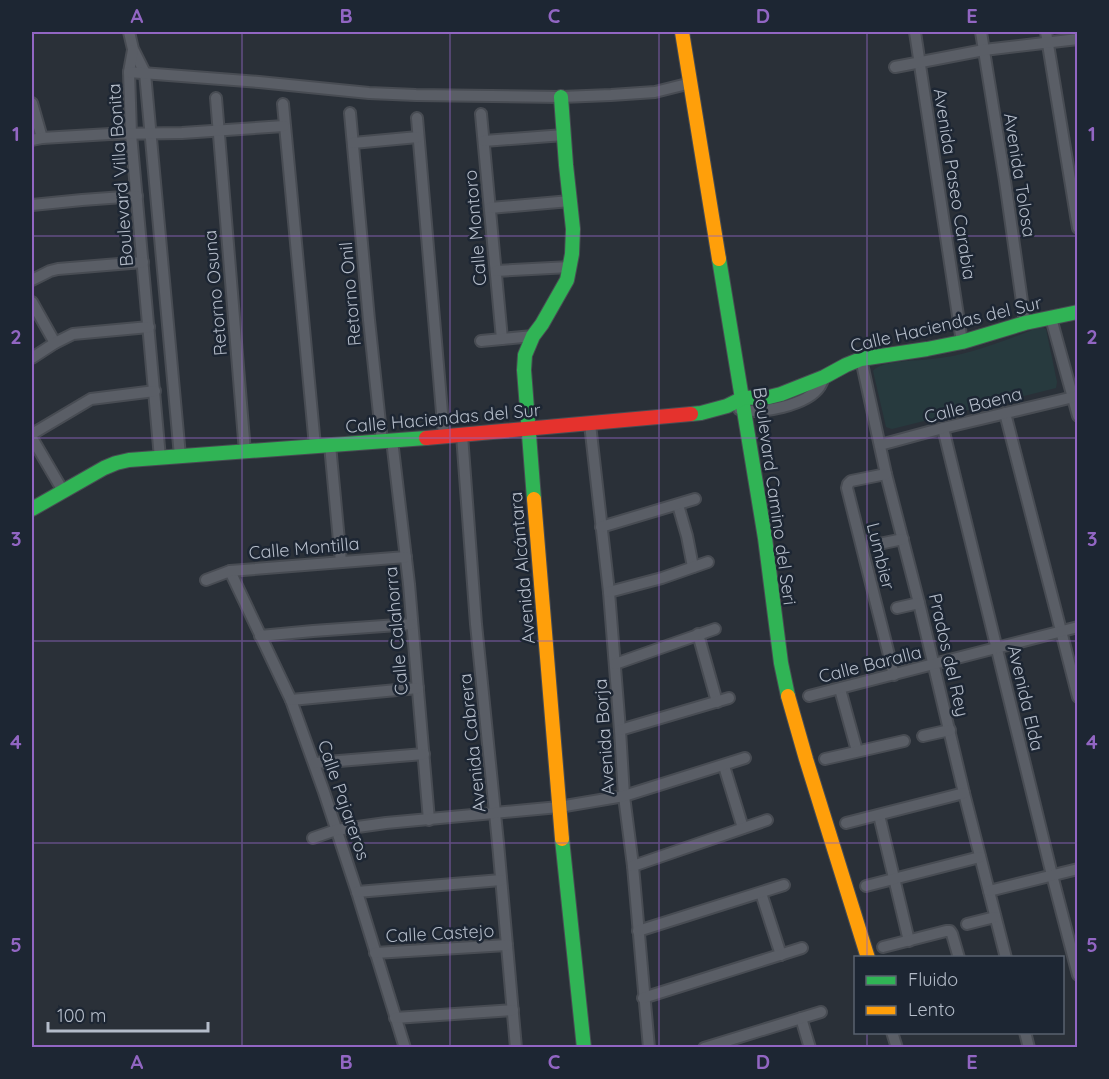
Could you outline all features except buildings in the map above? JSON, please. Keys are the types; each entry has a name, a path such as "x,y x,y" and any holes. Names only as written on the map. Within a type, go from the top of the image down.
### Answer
{"street":[{"path":"129,32 133,49"},
{"name":"Boulevard Camino del Seri","path":"682,32 744,404 788,696 868,956"},
{"name":"Avenida Paseo Carabia","path":"915,32 962,342"},
{"name":"Avenida Tolosa","path":"981,32 1025,323"},
{"path":"895,67 1047,37 1077,39"},
{"path":"1047,37 1077,228"},
{"name":"Boulevard Villa Bonita","path":"133,49 129,72 131,134 160,458"},
{"name":"Boulevard Villa Bonita","path":"133,49 145,73 180,456"},
{"path":"129,72 369,93 561,97 655,92 691,83"},
{"name":"Avenida Alcántara","path":"561,97 573,229 572,254 563,290 533,336 525,355 524,369 560,807 584,1047"},
{"name":"Retorno Osuna","path":"216,98 245,452"},
{"path":"32,103 37,139 284,126"},
{"path":"283,104 315,446"},
{"name":"Retorno Onil","path":"350,113 367,298 387,441"},
{"name":"Calle Montoro","path":"481,114 502,339"},
{"path":"417,118 444,436"},
{"path":"484,141 564,135"},
{"path":"353,143 418,137"},
{"path":"32,205 137,196"},
{"path":"490,208 570,201"},
{"path":"32,280 58,269 143,261"},
{"path":"496,271 570,267"},
{"path":"32,302 55,344"},
{"name":"Calle Haciendas del Sur","path":"32,509 116,463 129,460 462,435 701,413 781,394 861,359 962,342 1025,323 1077,312"},
{"path":"1051,318 1075,397 1077,416"},
{"path":"32,358 74,334 149,327"},
{"path":"481,341 533,336"},
{"name":"Prados del Rey","path":"861,359 886,474 1006,956"},
{"path":"63,491 32,436 91,399 155,391"},
{"name":"Calle Baena","path":"880,445 1075,397"},
{"path":"1005,413 1077,697"},
{"name":"Avenida Borja","path":"590,424 609,592 624,796 633,866 649,1047"},
{"name":"Avenida Elda","path":"943,428 1077,975"},
{"name":"Avenida Cabrera","path":"462,435 476,624 516,1047"},
{"name":"Calle Calahorra","path":"387,441 406,557 429,820"},
{"path":"330,445 340,561"},
{"name":"Lumbier","path":"886,474 851,481 847,488 894,675"},
{"path":"601,527 695,500"},
{"path":"678,505 693,567"},
{"path":"879,544 903,539"},
{"name":"Calle Montilla","path":"206,580 230,571 406,557"},
{"path":"609,592 662,578 708,562"},
{"name":"Calle Pajareros","path":"230,571 291,700 315,763 405,1047"},
{"path":"897,608 919,603"},
{"path":"260,636 412,624"},
{"name":"Calle Baralla","path":"809,696 1077,627"},
{"path":"615,664 716,629"},
{"path":"698,634 717,702"},
{"path":"291,700 418,688"},
{"path":"840,688 857,751"},
{"path":"620,730 729,698"},
{"path":"923,736 950,730"},
{"path":"825,759 904,741"},
{"path":"315,763 424,754"},
{"path":"313,838 336,830 386,823 560,807 624,796 745,758"},
{"path":"724,766 743,828"},
{"path":"846,823 964,793"},
{"path":"879,815 909,940"},
{"path":"633,866 767,819"},
{"path":"866,886 980,857"},
{"path":"989,891 1077,868"},
{"path":"357,892 501,880"},
{"path":"638,931 784,885"},
{"path":"761,893 781,955"},
{"path":"967,924 995,917"},
{"path":"883,947 950,931 959,956"},
{"name":"Calle Castejo","path":"375,953 507,945"},
{"path":"644,998 802,948"},
{"path":"395,1018 513,1010"},
{"path":"704,1047 821,1012"},
{"path":"801,1018 810,1047"}],"green space":[{"path":"1040,327 1046,329 1057,382 1056,388 892,429 886,427 873,371 877,367 891,363 958,355"}],"traffic: fast":[{"path":"534,499 524,370 525,355 533,336 567,280 572,254 573,229 561,97"},
{"path":"719,259 765,538 781,663 788,696"},
{"path":"691,414 727,406 743,398 781,394 861,359 962,342 1025,323 1078,312"},
{"path":"32,509 104,468 129,460 426,438"},
{"path":"562,839 584,1048"}],"traffic: slow":[{"path":"682,32 719,259"},
{"path":"534,499 562,839"},
{"path":"788,696 867,956"}],"traffic: jam":[{"path":"426,438 691,414"}]}
